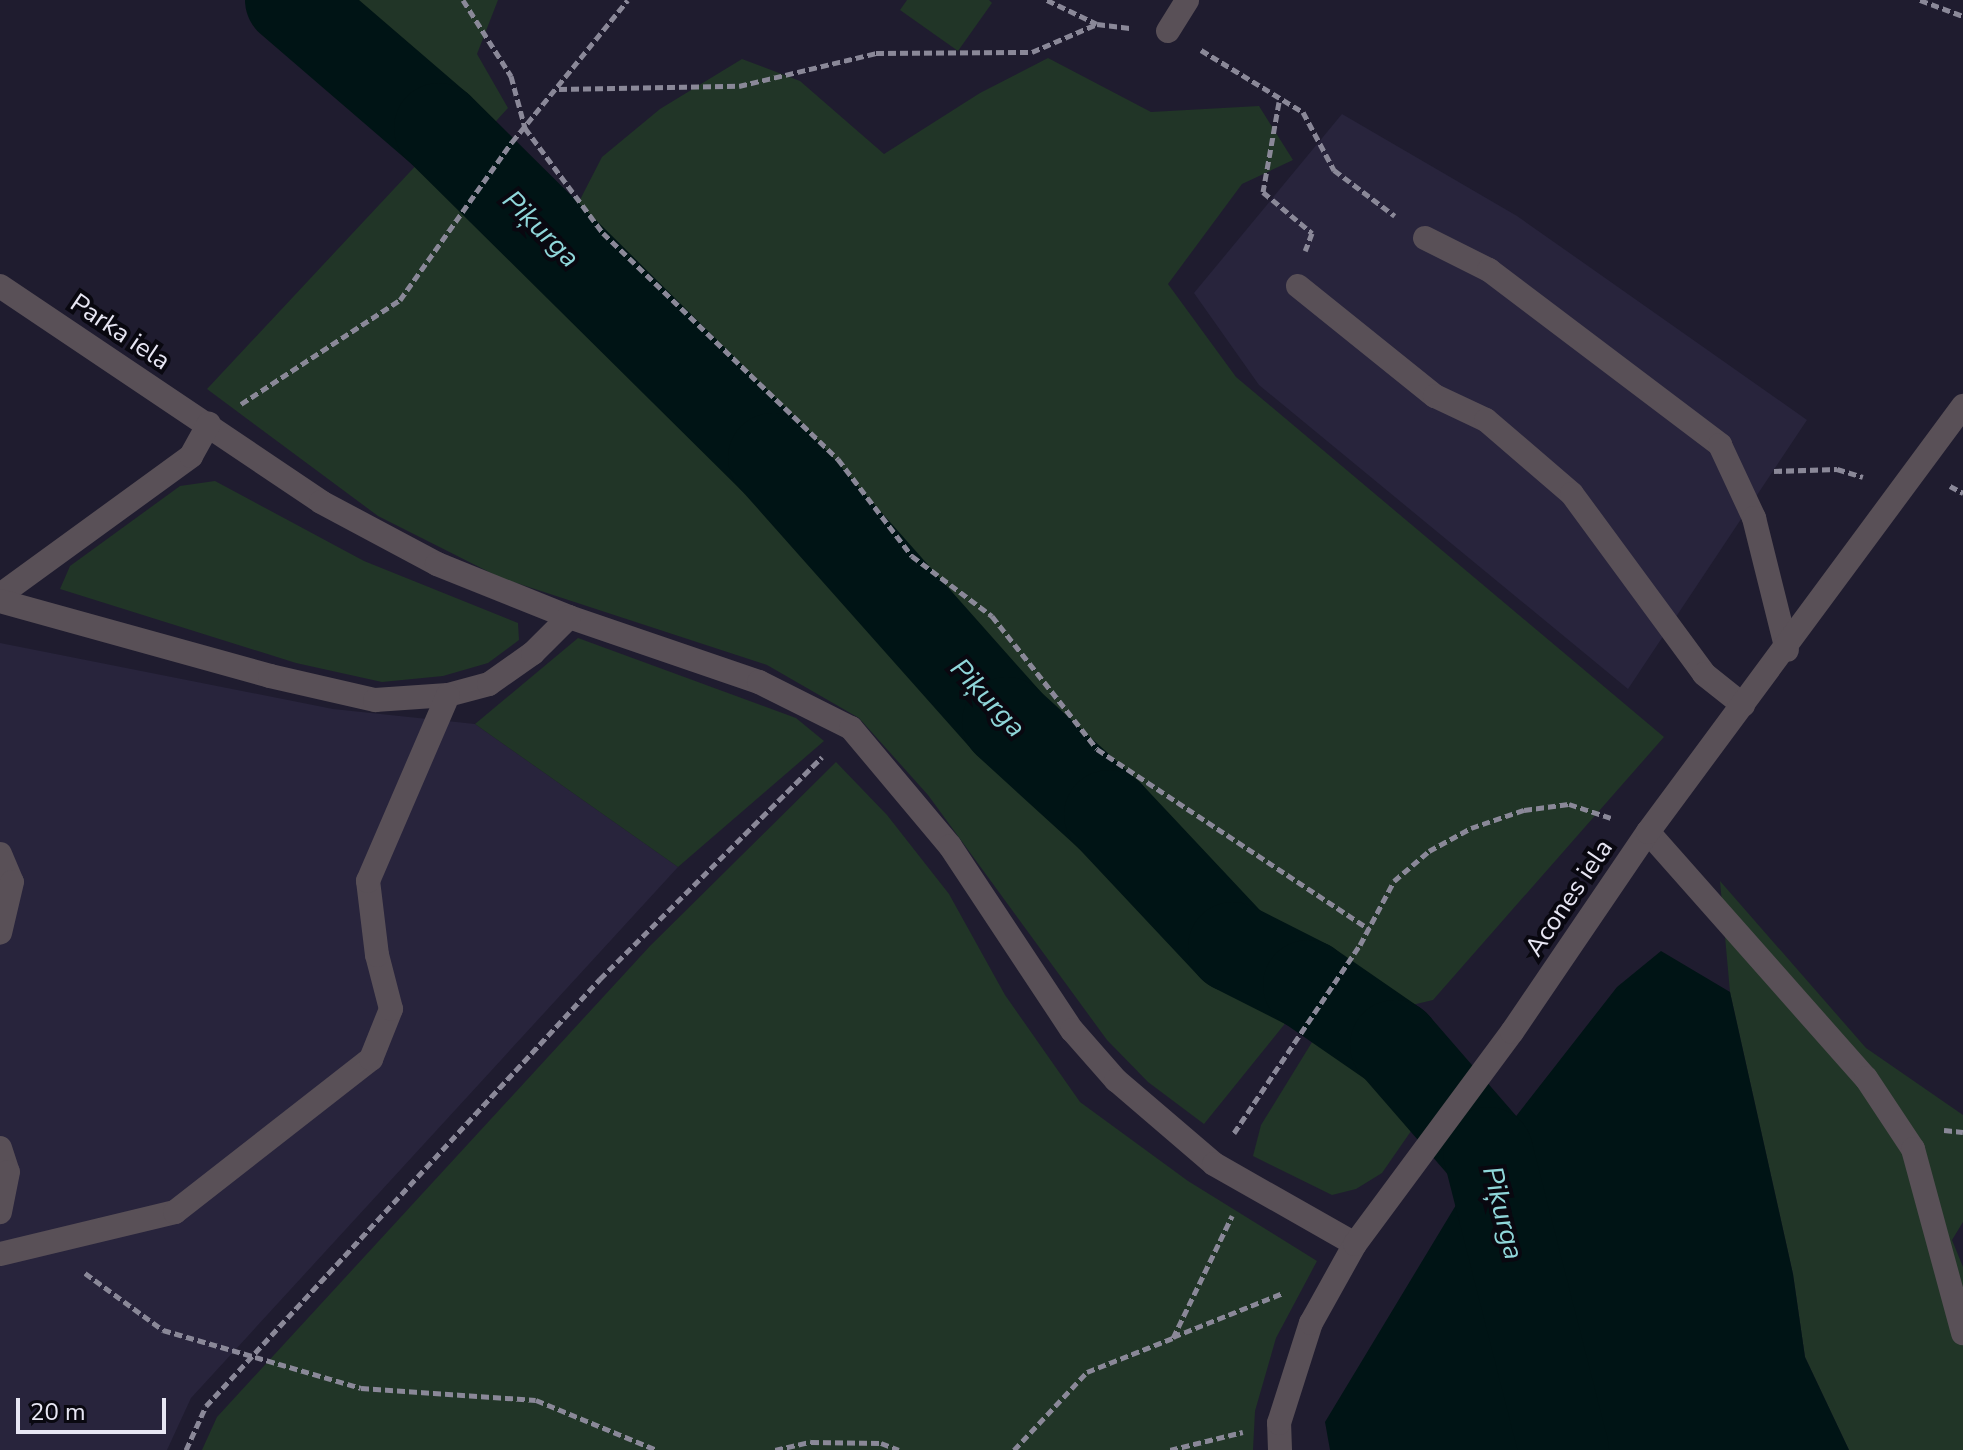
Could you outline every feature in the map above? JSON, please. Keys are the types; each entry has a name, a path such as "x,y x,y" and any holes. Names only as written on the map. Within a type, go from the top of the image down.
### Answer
{"street":[{"path":"1168,31 1187,0"},
{"path":"1425,238 1489,270 1720,445 1737,473 1754,518 1787,650"},
{"name":"Parka iela","path":"0,286 321,502 437,564 569,617 759,682 851,728"},
{"path":"1298,286 1435,396 1486,420 1572,494 1704,674 1743,705"},
{"name":"Acones iela","path":"1280,1450 1279,1423 1311,1323 1355,1244 1512,1032 1648,832 1787,650 1963,406"},
{"path":"0,598 191,456 209,424"},
{"path":"0,598 321,689 375,700 448,695 489,684 533,653 569,617"},
{"path":"0,1254 175,1212 371,1059 391,1009 377,955 368,881 448,695"},
{"path":"851,728 950,846 1072,1030 1125,1088 1214,1164 1355,1244"},
{"path":"1648,832 1866,1078 1913,1149 1963,1333"},
{"path":"0,854 12,882 0,933"},
{"path":"0,1148 8,1172 0,1212"}],"path":[{"path":"463,0 511,76 525,128 603,233 838,459 912,556 992,616 1097,749 1369,929"},
{"path":"209,424 400,300 512,142 628,0"},
{"path":"1047,0 1057,2 1097,24 1168,31 1279,102 1303,112 1334,170 1425,238"},
{"path":"1920,0 1963,16"},
{"path":"558,89 739,86 876,53 1032,52 1097,24"},
{"path":"1279,102 1263,192 1312,233 1298,286"},
{"path":"1737,473 1837,469 1903,490"},
{"path":"1952,487 1963,493"},
{"path":"186,1450 206,1406 250,1357 600,979 851,728"},
{"path":"1214,1164 1360,945 1394,881 1429,851 1471,828 1524,810 1569,804 1648,832"},
{"path":"1173,1338 1249,1183"},
{"path":"45,1244 163,1330 361,1388 536,1400 657,1450"},
{"path":"1014,1450 1087,1372 1338,1271"},
{"path":"1170,1450 1279,1423"},
{"path":"775,1450 811,1442 881,1443 899,1450"}],"shaded area":[{"path":"1342,114 1517,216 1807,420 1628,689 1259,385 1194,293"},
{"path":"0,643 333,709 475,724 678,867 191,1398 167,1450 0,1450"}],"green space":[{"path":"310,0 498,0 477,54 508,108 475,144"},
{"path":"907,0 989,0 992,3 958,51 900,10"},
{"path":"1048,58 1151,112 1259,106 1293,160 1242,184 1168,284 1236,377 1664,737 1433,1000 1395,1009 1240,917 776,428 567,225 602,157 660,109 742,59 800,81 884,154 980,93"},
{"path":"436,144 617,352 758,493 899,655 1135,887 1207,969 1296,1010 1204,1124 1148,1082 1107,1040 928,795 859,718 767,665 501,578 378,516 207,389"},
{"path":"215,481 364,561 518,623 519,640 488,663 443,676 382,682 296,663 60,589 70,566 180,486"},
{"path":"578,638 796,718 824,741 678,867 475,724"},
{"path":"836,762 887,815 949,894 1005,995 1080,1102 1188,1181 1317,1261 1276,1338 1255,1411 1253,1450 202,1450 217,1417 650,946"},
{"path":"1720,881 1866,1048 1963,1115 1963,1222 1952,1240 1963,1267 1963,1450 1849,1450 1805,1357 1793,1274 1730,992"},
{"path":"1325,1021 1384,1059 1427,1108 1382,1173 1356,1189 1332,1195 1253,1156 1261,1125"}],"water":[{"path":"1661,951 1730,992 1793,1274 1805,1357 1849,1450 1330,1450 1325,1422 1488,1152 1617,987"}],"waterway":[{"name":"Piķurga","path":"290,0 439,128 773,458 1007,722 1109,815 1233,947 1308,985 1395,1045 1488,1152 1564,1450"}]}
